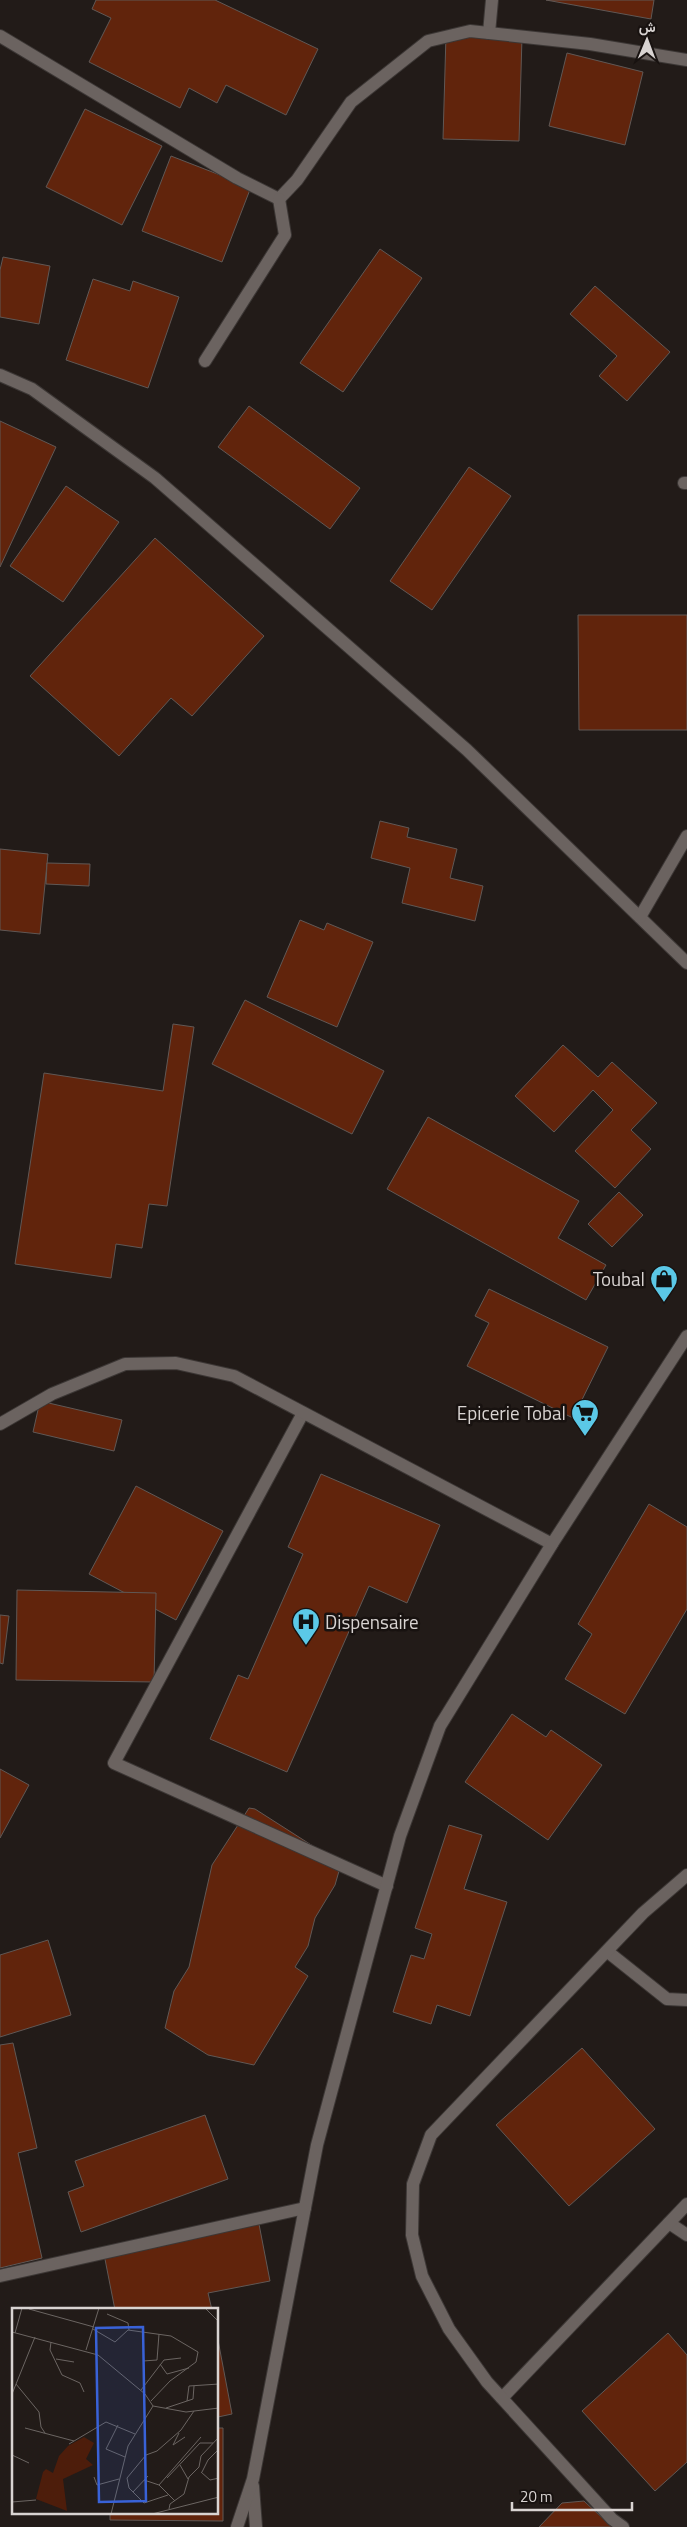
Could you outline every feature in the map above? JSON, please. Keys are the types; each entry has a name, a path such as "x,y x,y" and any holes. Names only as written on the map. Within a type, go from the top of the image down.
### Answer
{"street":[{"path":"489,33 492,0"},
{"path":"279,199 296,180 351,102 428,41 470,31 590,44 687,60"},
{"path":"0,36 237,178 279,199"},
{"path":"205,361 285,235 279,199"},
{"path":"0,375 32,389 155,478 467,750 687,963"},
{"path":"640,917 687,836"},
{"path":"237,2527 253,2479 317,2144 400,1836 440,1726 552,1544 687,1336"},
{"path":"0,1424 52,1394 125,1364 176,1362 234,1376 552,1544"},
{"path":"303,1413 114,1763 387,1886"},
{"path":"623,2527 612,2519 486,2382 449,2329 422,2276 412,2235 413,2184 432,2135 643,1913 687,1876"},
{"path":"608,1952 667,1999 687,2000"},
{"path":"502,2398 687,2204"},
{"path":"0,2276 305,2208"},
{"path":"669,2223 687,2234"},
{"path":"253,2479 256,2527"}],"building":[{"path":"96,0 215,0 318,49 286,115 226,85 217,103 189,88 180,108 89,62 111,18 92,9"},
{"path":"546,0 654,0 651,19"},
{"path":"446,35 522,37 519,141 443,139"},
{"path":"567,53 643,72 625,145 549,126"},
{"path":"85,109 162,146 122,225 46,187"},
{"path":"171,156 251,187 222,262 142,231"},
{"path":"380,249 422,278 343,392 300,363"},
{"path":"3,257 50,266 39,324 0,317 0,270"},
{"path":"93,279 130,291 133,281 179,297 148,388 66,360"},
{"path":"595,286 670,352 627,401 599,376 617,356 570,314"},
{"path":"249,406 360,488 330,529 218,447"},
{"path":"0,421 56,447 0,567"},
{"path":"469,467 511,496 432,610 390,581"},
{"path":"66,486 119,522 63,602 10,566"},
{"path":"155,538 264,636 192,716 171,698 119,756 30,676"},
{"path":"578,615 687,615 687,730 579,730"},
{"path":"380,821 409,828 407,837 457,849 450,878 483,886 475,921 402,903 410,868 371,858"},
{"path":"0,849 48,854 40,934 0,930"},
{"path":"47,863 90,864 89,886 46,884"},
{"path":"300,920 324,930 327,923 373,942 337,1027 267,997"},
{"path":"245,1000 384,1071 352,1134 212,1064"},
{"path":"173,1024 194,1027 167,1206 149,1204 142,1248 116,1244 111,1278 15,1264 44,1073 163,1091"},
{"path":"563,1045 598,1077 612,1062 657,1103 631,1130 651,1149 615,1188 575,1151 613,1110 593,1090 554,1132 515,1096"},
{"path":"428,1117 579,1201 558,1238 606,1265 586,1300 387,1189"},
{"path":"619,1192 643,1215 612,1247 588,1224"},
{"path":"489,1289 608,1347 573,1418 467,1366 489,1323 475,1316"},
{"path":"40,1401 122,1420 114,1451 33,1432"},
{"path":"321,1474 440,1525 407,1603 369,1586 287,1772 210,1739 238,1675 248,1679 303,1554 288,1547"},
{"path":"136,1486 223,1531 176,1620 89,1574"},
{"path":"649,1504 687,1527 687,1609 625,1714 565,1679 592,1634 578,1624"},
{"path":"17,1590 156,1593 154,1682 16,1680"},
{"path":"0,1615 9,1616 3,1664 0,1663"},
{"path":"512,1714 546,1737 551,1730 602,1765 548,1840 465,1782"},
{"path":"0,1769 29,1785 0,1838"},
{"path":"249,1808 255,1809 341,1864 335,1885 315,1918 308,1946 295,1967 308,1976 254,2065 208,2055 165,2028 174,1991 189,1967 212,1865"},
{"path":"449,1825 482,1835 464,1889 507,1902 470,2016 437,2005 431,2024 393,2012 411,1955 424,1959 432,1934 415,1928"},
{"path":"48,1940 71,2015 0,2037 0,1955"},
{"path":"13,2043 37,2148 18,2153 42,2258 0,2268 0,2045"},
{"path":"582,2048 655,2129 569,2206 496,2125"},
{"path":"205,2115 228,2179 81,2232 68,2192 84,2186 75,2161"},
{"path":"258,2219 270,2281 208,2293 212,2308 115,2308 103,2249"},
{"path":"668,2333 687,2355 687,2462 655,2491 582,2411"},
{"path":"219,2345 232,2414 219,2417"},
{"path":"219,2428 223,2428 223,2521 110,2520 110,2514 219,2514"},
{"path":"584,2501 612,2527 539,2527 562,2503"}],"place":[{"name":"Toubal","path":"664,1303"},
{"name":"Epicerie Tobal","path":"585,1437"},
{"name":"Dispensaire","path":"306,1646"}]}
